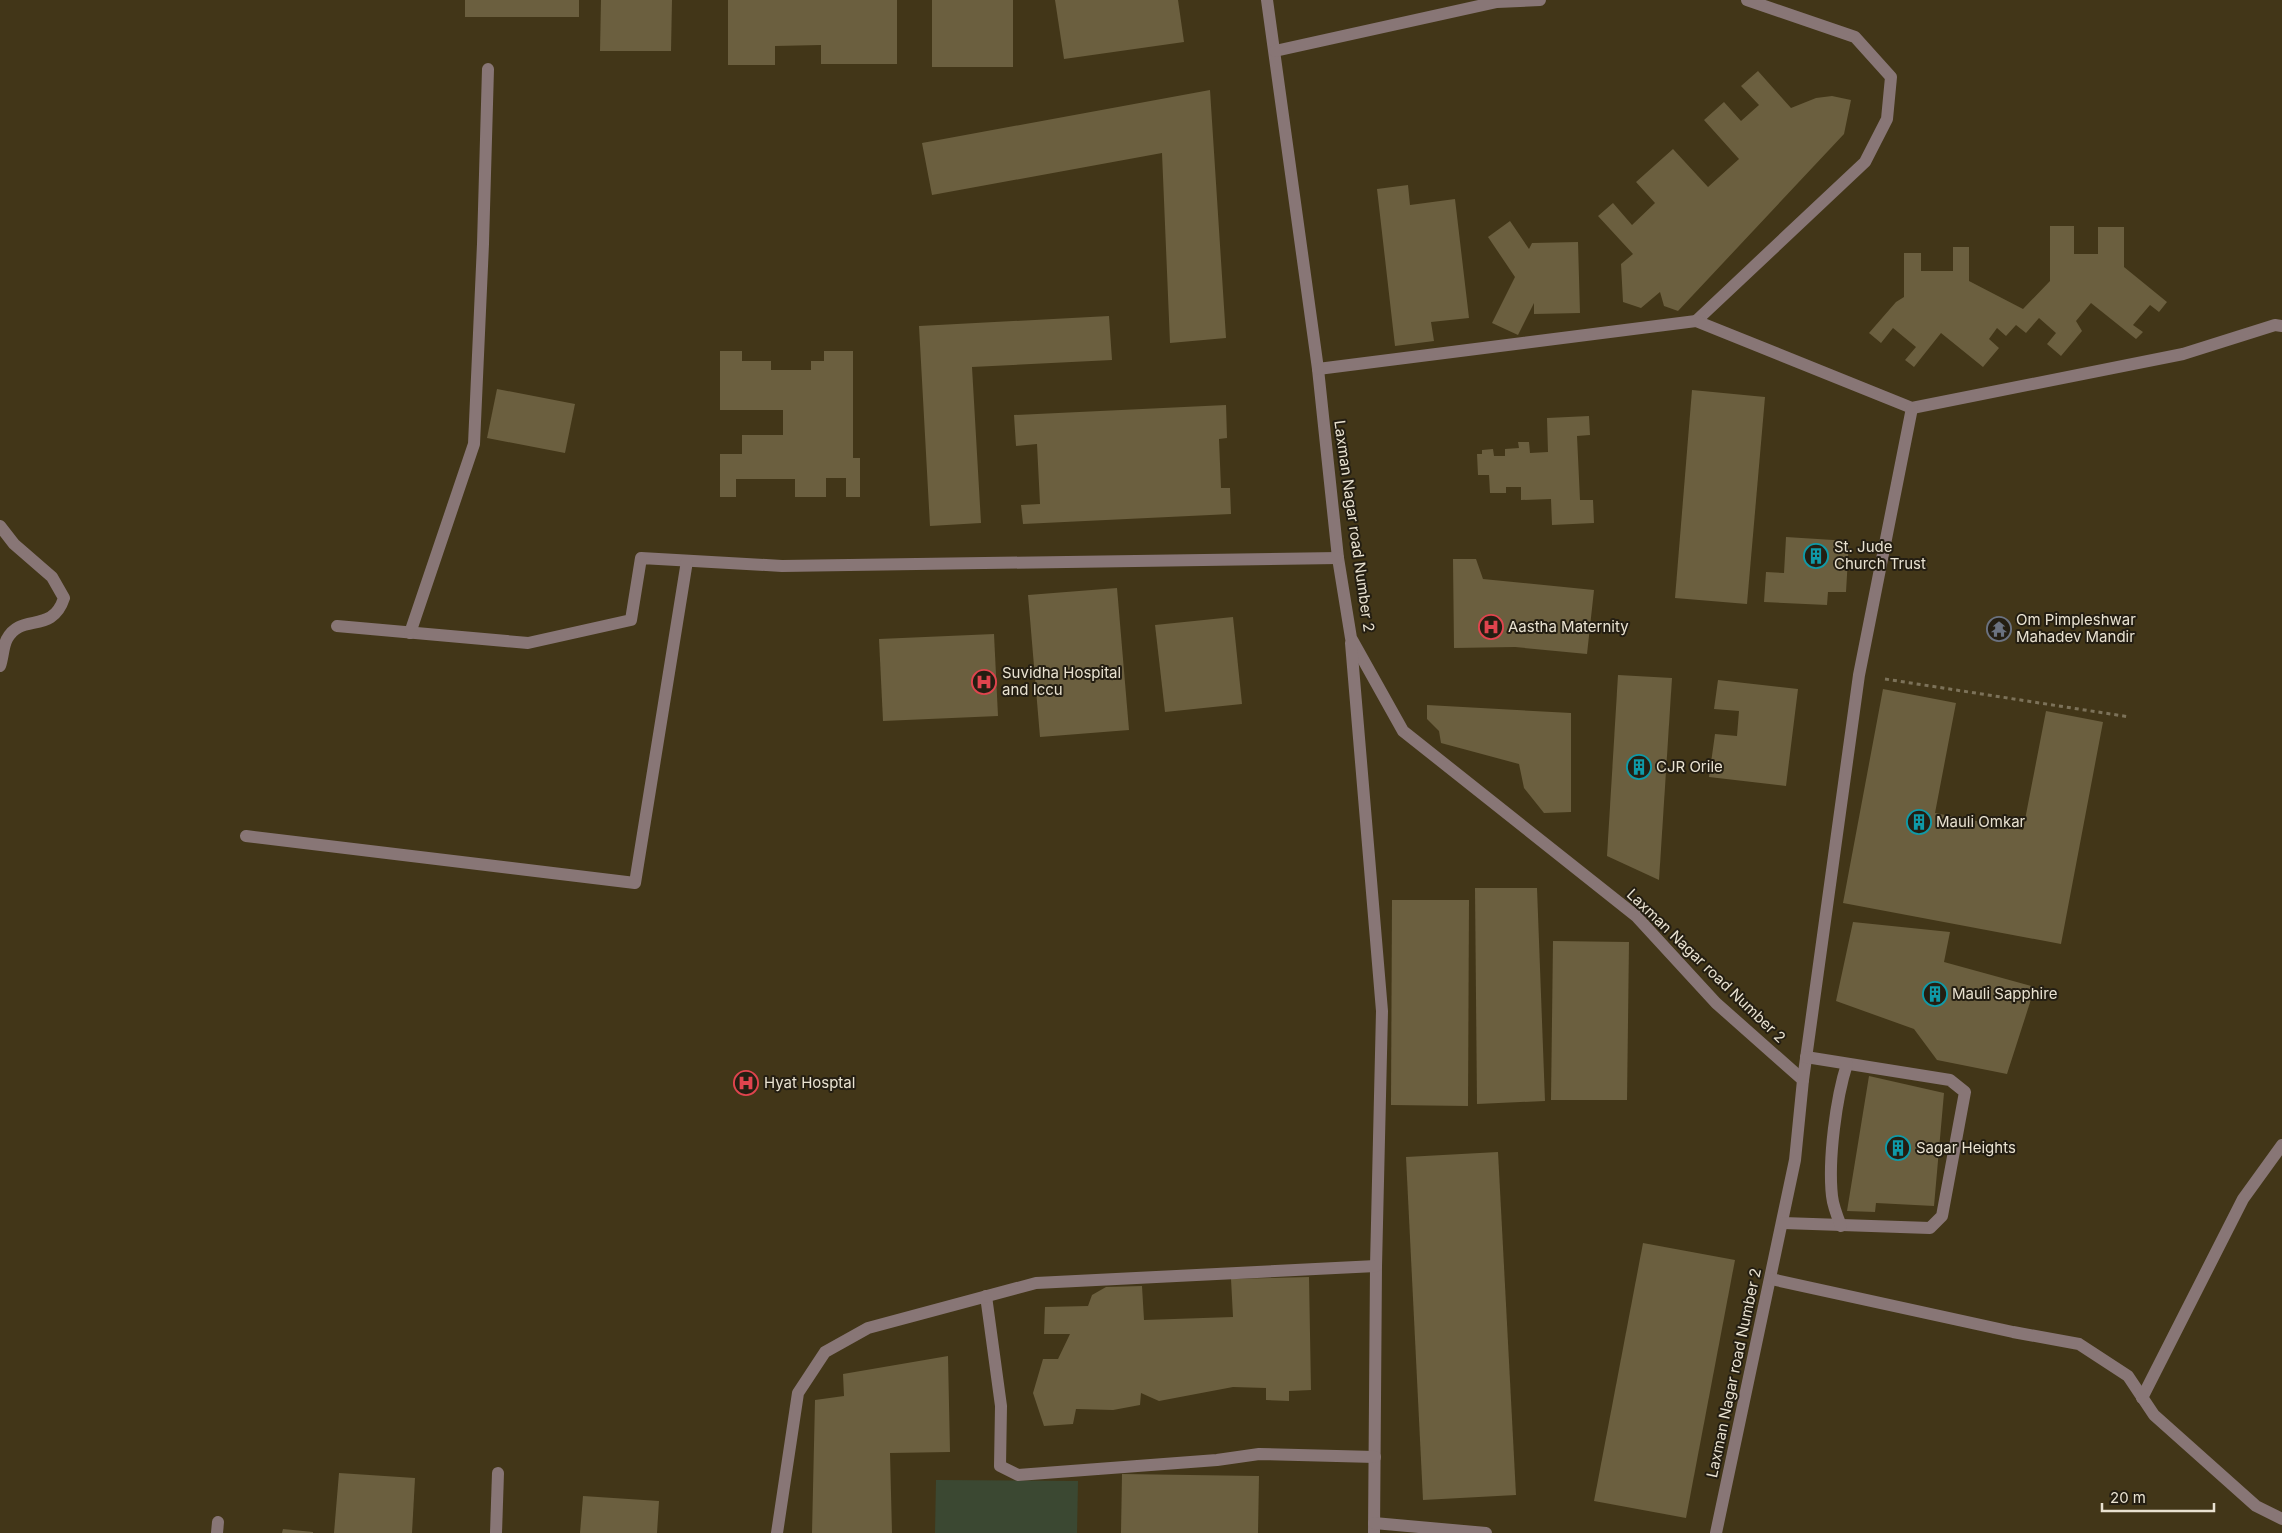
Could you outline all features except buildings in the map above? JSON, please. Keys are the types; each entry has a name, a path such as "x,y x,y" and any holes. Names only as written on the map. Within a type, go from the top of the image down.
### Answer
{"street":[{"name":"Laxman Nagar road Number 2","path":"1267,0 1318,369 1338,558 1351,638 1403,731 1636,916 1716,1003 1803,1080 1795,1160 1783,1223 1716,1533"},
{"path":"1274,51 1497,2 1540,0"},
{"path":"1696,321 1865,162 1887,119 1890,77 1855,37 1747,0"},
{"path":"410,633 474,444 483,244 488,69"},
{"path":"1318,369 1696,321 1912,408 2183,354 2275,324 2282,326"},
{"path":"1803,1080 1859,675 1912,408"},
{"path":"0,526 14,544 52,577 64,598 60,611 45,621 18,626 6,639 0,666"},
{"path":"338,626 528,643 631,620 641,558 782,566 1338,558"},
{"path":"246,836 635,883 687,561"},
{"path":"1351,638 1382,1011 1376,1266 1374,1528 1486,1533"},
{"path":"1783,1223 1930,1228 1942,1216 1965,1092 1950,1080 1806,1057"},
{"path":"1841,1226 1832,1198 1831,1175 1839,1089 1847,1064"},
{"path":"2142,1398 2243,1199 2282,1145"},
{"path":"777,1533 798,1393 826,1352 868,1328 1036,1283 1376,1266"},
{"path":"1771,1279 2013,1332 2079,1344 2128,1376 2154,1415 2256,1506 2282,1519"},
{"path":"986,1296 1001,1406 1000,1466 1018,1475 1217,1460 1259,1454 1375,1457"},
{"path":"496,1533 498,1473"}],"path":[{"path":"1859,675 2130,717"}],"green space":[{"path":"936,1480 1078,1481 1077,1533 935,1533"}],"place":[{"name":"St. Jude Church Trust","path":"1816,556"},
{"name":"Aastha Maternity","path":"1491,627"},
{"name":"Om Pimpleshwar Mahadev Mandir","path":"1999,629"},
{"name":"Suvidha Hospital and Iccu","path":"984,682"},
{"name":"CJR Orile","path":"1639,767"},
{"name":"Mauli Omkar","path":"1919,822"},
{"name":"Mauli Sapphire","path":"1935,994"},
{"name":"Hyat Hosptal","path":"746,1083"},
{"name":"Sagar Heights","path":"1898,1148"}]}
